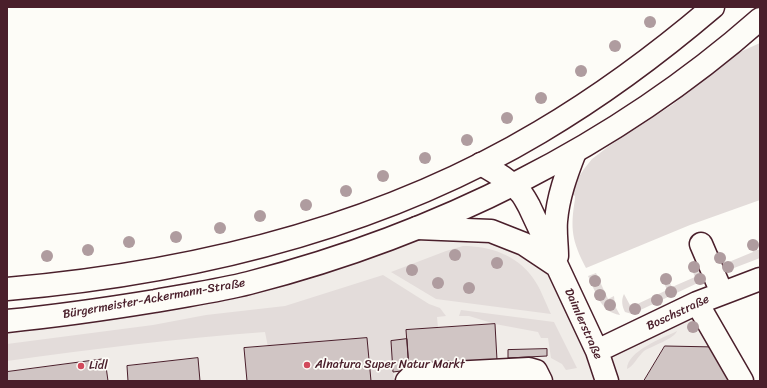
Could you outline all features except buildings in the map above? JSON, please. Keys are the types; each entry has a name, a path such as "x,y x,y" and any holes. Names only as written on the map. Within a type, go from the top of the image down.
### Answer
{"main road":[{"path":"7,289 128,274 214,258 298,236 356,217 434,186 481,164 540,132 585,103 653,54 713,7"},
{"name":"Bürgermeister-Ackermann-Straße","path":"7,320 60,315 203,293 247,283 345,254 417,228 448,215 575,152 637,113 698,70 760,19"},
{"name":"Daimlerstraße","path":"558,267 556,223 559,199 562,185 575,152"},
{"name":"Daimlerstraße","path":"481,164 503,177 520,192 558,267 597,351 607,381"},
{"path":"417,228 491,231 524,244 558,267"},
{"path":"701,244 722,293"},
{"name":"Boschstraße","path":"597,351 697,303 760,279"},
{"path":"697,303 742,381"},
{"path":"406,381 413,375 529,369 536,372 540,376 541,381"}],"shaded area":[{"path":"760,43 760,200 690,225 586,268 573,235 575,196 571,193 573,186 584,169 592,159 609,146 672,105 740,52"},
{"path":"457,229 558,267 597,351 697,303 742,381 7,381 7,321 345,254"},
{"path":"753,239 757,250 760,250 760,258 721,273 713,253 719,251 724,264 753,252 748,241"},
{"path":"463,246 473,246 493,250 502,253 519,263 527,270 536,282 551,314 436,299 391,272"},
{"path":"696,260 704,280 632,314 625,312 622,303 624,294 631,307 667,290 661,276 665,274 672,287 695,277 689,263"},
{"path":"596,273 608,299 614,296 615,306 620,315 613,313 603,306 596,295 588,276"},
{"path":"383,275 429,304 440,308 446,316 437,317 438,328 407,330 407,339 391,341 394,381 371,381 268,347 265,332 136,344 7,361 7,344 153,325 206,315 285,306"},
{"path":"461,310 554,322 577,368 566,370 562,364 551,358 548,338 541,338 538,332 495,324 469,316 459,316"},
{"path":"677,331 672,337 644,351 627,369 633,356 639,351 655,341"}],"place":[{"name":"Alnatura Super Natur Markt","path":"307,365"},
{"name":"Lidl","path":"81,366"}]}
